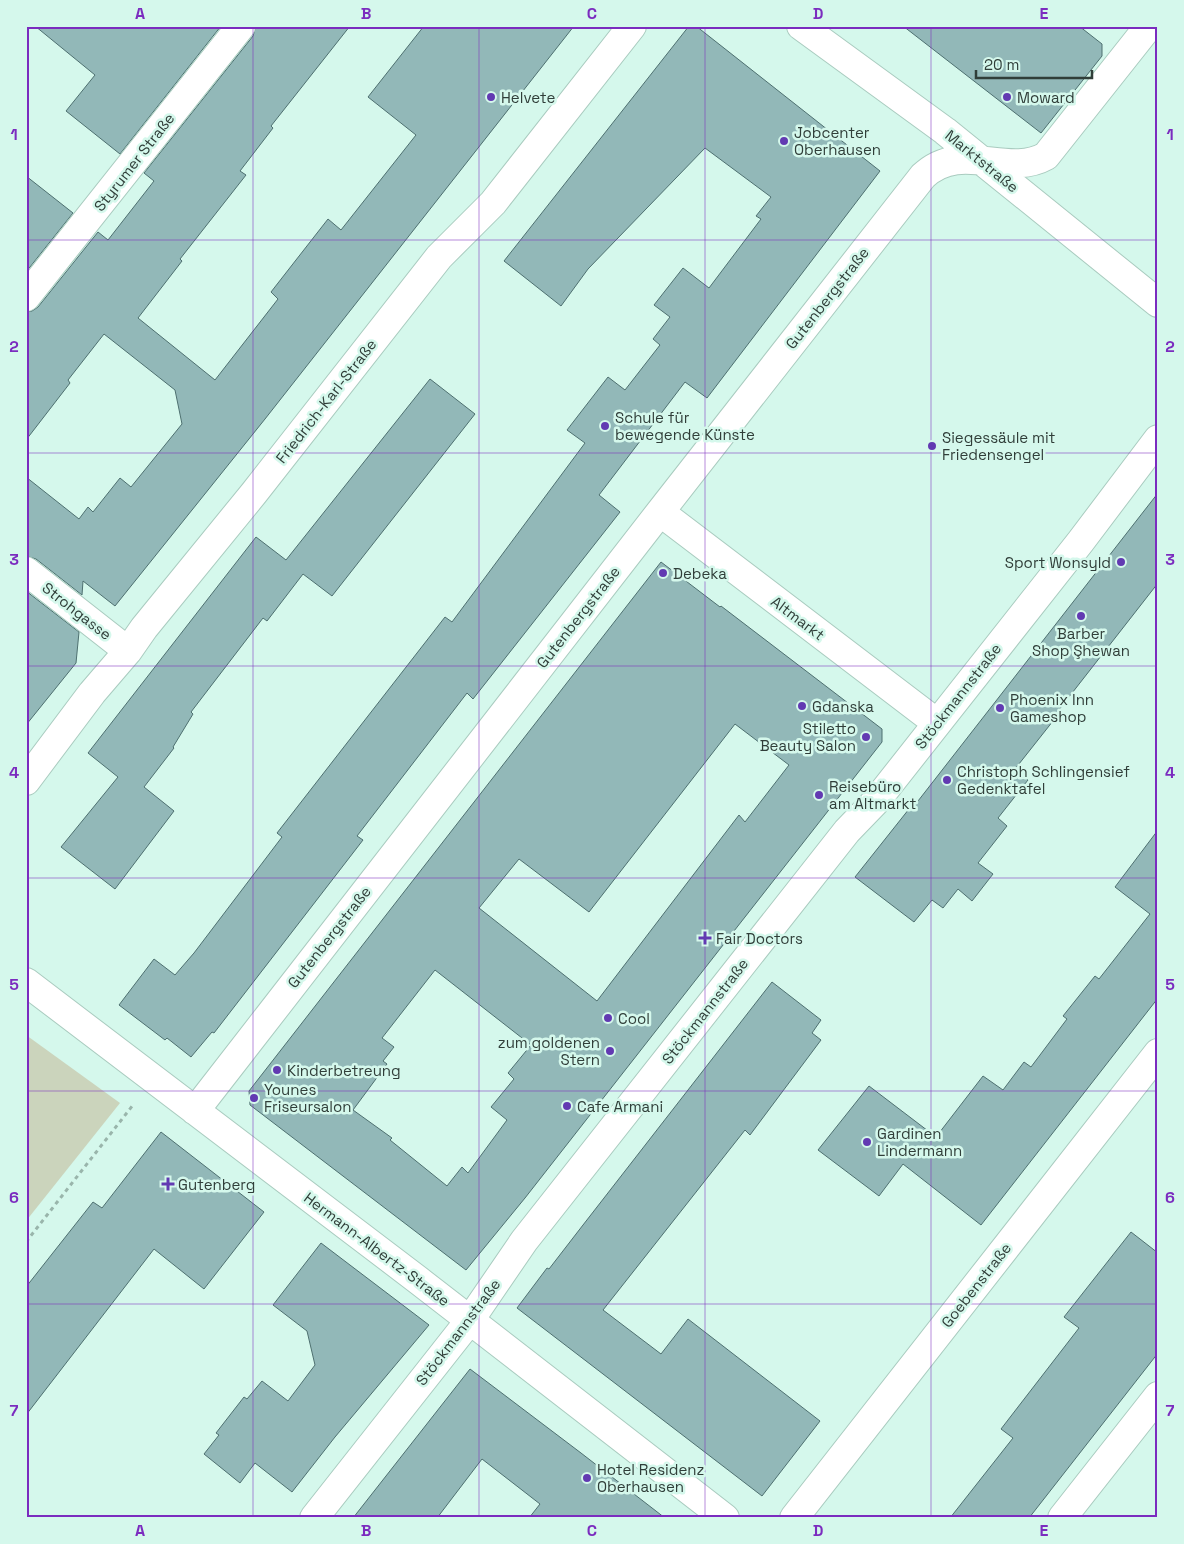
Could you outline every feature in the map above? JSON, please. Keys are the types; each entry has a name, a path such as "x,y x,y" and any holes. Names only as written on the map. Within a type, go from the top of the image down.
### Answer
{"street":[{"name":"Styrumer Straße","path":"26,297 241,26"},
{"name":"Friedrich-Karl-Straße","path":"26,781 92,693 128,651 144,628 254,493 439,257 493,203 632,26"},
{"name":"Marktstraße","path":"800,26 944,131 1158,303"},
{"name":"Gutenbergstraße","path":"195,1111 923,176 933,167 956,159 1023,162 1036,161 1046,156 1149,26"},
{"name":"Stöckmannstraße","path":"314,1518 470,1320 524,1241 600,1143 847,831 876,801 1081,541 1158,439"},
{"name":"Altmarkt","path":"660,512 937,723"},
{"name":"Strohgasse","path":"26,571 128,651"},
{"name":"Hermann-Albertz-Straße","path":"26,982 470,1320 725,1518"},
{"name":"Goebenstraße","path":"794,1518 1158,1053"},
{"path":"1062,1518 1158,1396"}],"path":[{"path":"26,1242 153,1079"}],"green space":[{"path":"26,1035 120,1103 26,1221"}],"building":[{"path":"35,26 221,26 120,154 66,111 95,75"},
{"path":"256,26 350,26 271,126 273,128 240,171 246,175 180,259 182,261 138,318 215,380 278,299 271,292 328,219 341,230 416,135 368,97 424,26 574,26 265,419 115,606 83,581 82,595 36,559 26,556 26,477 79,519 88,507 93,512 120,478 131,487 182,424 175,390 104,334 68,380 70,383 26,440 26,312 38,307 98,232 108,240 154,181 144,173 253,36"},
{"path":"689,26 696,26 880,171 707,398 685,382 599,495 620,512 473,699 467,693 357,836 363,840 214,1033 212,1032 191,1057 119,1005 154,959 175,975 194,953 282,837 277,833 445,617 452,622 585,443 567,430 608,377 625,390 660,345 653,339 670,317 654,305 683,268 709,288 761,219 756,216 771,197 705,148 588,269 561,306 504,261"},
{"path":"903,26 1079,26 1102,44 1102,56 1041,133"},
{"path":"26,176 73,213 26,272"},
{"path":"430,379 475,414 332,596 303,574 267,621 263,618 191,712 193,714 174,748 144,787 174,811 115,889 61,847 118,777 88,753 256,537 286,560"},
{"path":"1158,493 1158,583 1015,769 1028,780 998,818 1007,826 978,863 993,874 972,901 958,889 943,908 932,900 914,922 855,877 909,809 911,810"},
{"path":"661,562 882,729 882,742 525,1198 466,1270 250,1105 249,1091","holes":["735,724 789,765 745,822 739,815 597,1001 479,908 519,859 589,912","435,970 531,1045 508,1073 514,1079 491,1107 507,1120 468,1173 462,1167 447,1186 390,1140 392,1138 353,1110 387,1064 383,1061 394,1047 382,1038"]},
{"path":"26,591 79,632 76,663 26,725"},
{"path":"1158,830 1158,998 981,1225 903,1164 879,1196 818,1150 869,1086 936,1137 983,1076 1003,1090 1024,1062 1031,1067 1067,1019 1063,1016 1095,976 1099,979 1150,914 1115,887"},
{"path":"772,982 821,1020 812,1033 821,1040 750,1135 745,1130 603,1310 661,1354 688,1319 820,1421 762,1496 517,1308"},
{"path":"161,1132 264,1212 204,1289 154,1249 26,1415 26,1287 93,1202 102,1208"},
{"path":"1131,1232 1158,1253 1158,1353 1029,1518 950,1518 1013,1438 1001,1429 1079,1328 1064,1317"},
{"path":"321,1243 429,1325 335,1437 292,1492 255,1463 240,1483 204,1454 219,1435 216,1433 244,1397 247,1399 262,1381 288,1401 315,1365 307,1331 273,1305"},
{"path":"470,1369 665,1518 529,1518 540,1504 482,1459 437,1518 353,1518"}],"place":[{"name":"Helvete","path":"491,97"},
{"name":"Moward","path":"1007,97"},
{"name":"Jobcenter Oberhausen","path":"784,141"},
{"name":"Schule für bewegende Künste","path":"605,426"},
{"name":"Siegessäule mit Friedensengel","path":"932,446"},
{"name":"Sport Wonsyld","path":"1121,562"},
{"name":"Debeka","path":"663,573"},
{"name":"Barber Shop Şhewan","path":"1081,616"},
{"name":"Gdanska","path":"802,706"},
{"name":"Phoenix Inn Gameshop","path":"1000,708"},
{"name":"Stiletto Beauty Salon","path":"866,737"},
{"name":"Christoph Schlingensief Gedenktafel","path":"947,780"},
{"name":"Reisebüro am Altmarkt","path":"819,795"},
{"name":"Fair Doctors","path":"705,938"},
{"name":"Cool","path":"608,1018"},
{"name":"zum goldenen Stern","path":"610,1051"},
{"name":"Kinderbetreung","path":"277,1070"},
{"name":"Younes Friseursalon","path":"254,1098"},
{"name":"Cafe Armani","path":"567,1106"},
{"name":"Gardinen Lindermann","path":"867,1142"},
{"name":"Gutenberg","path":"168,1184"},
{"name":"Hotel Residenz Oberhausen","path":"587,1478"}]}
